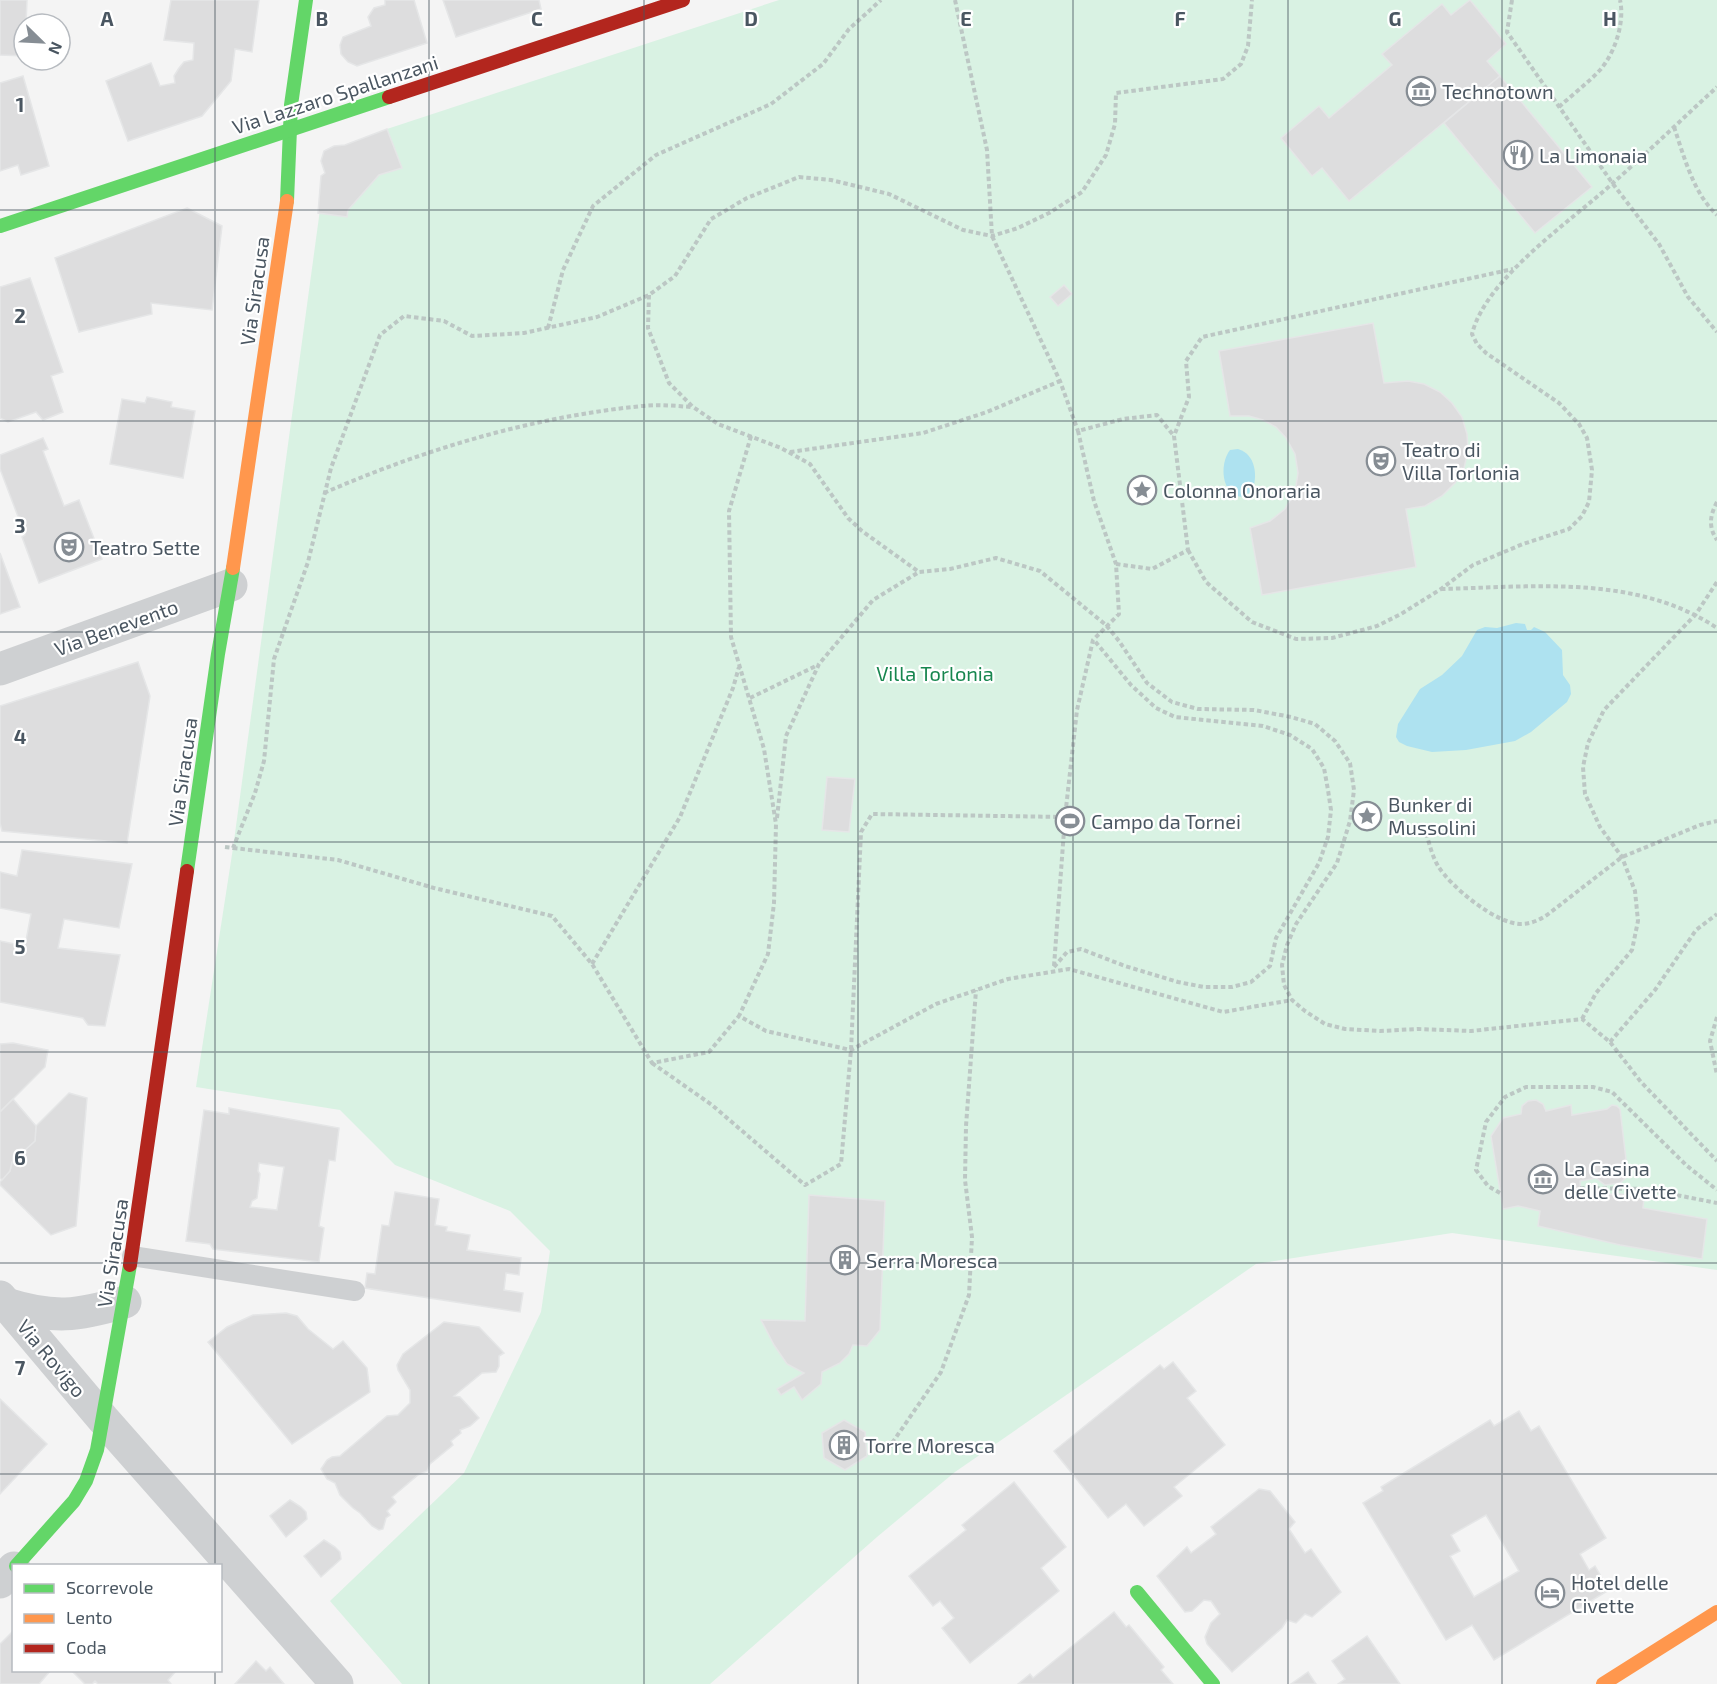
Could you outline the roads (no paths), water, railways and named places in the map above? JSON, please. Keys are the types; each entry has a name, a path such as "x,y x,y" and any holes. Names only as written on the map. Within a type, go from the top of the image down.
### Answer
{"street":[{"name":"Via Siracusa","path":"18,1564 64,1514 81,1491 96,1457 125,1302 218,654 231,585 287,202 289,130 306,0"},
{"name":"Via Lazzaro Spallanzani","path":"0,226 683,0"},
{"name":"Via Benevento","path":"0,669 231,585"},
{"path":"3,1300 30,1311 60,1315 89,1312 125,1302"},
{"name":"Via Rovigo","path":"3,1300 330,1682"},
{"path":"0,1582 12,1570"},
{"path":"1137,1592 1213,1684"},
{"path":"1603,1684 1717,1612"}],"lane":[{"path":"132,1256 355,1291"}],"water":[{"path":"1238,449 1249,456 1255,473 1252,491 1243,497 1230,491 1223,471 1226,456 1230,450"},
{"path":"1516,623 1525,624 1527,630 1534,627 1545,632 1562,650 1563,675 1570,685 1571,694 1567,702 1531,732 1515,741 1466,750 1432,752 1399,742 1396,737 1398,724 1420,689 1442,675 1462,656 1477,630"}],"place":[{"name":"Technotown","path":"1421,91"},
{"name":"La Limonaia","path":"1518,155"},
{"name":"Teatro di Villa Torlonia","path":"1381,461"},
{"name":"Colonna Onoraria","path":"1142,490"},
{"name":"Teatro Sette","path":"69,547"},
{"name":"Bunker di Mussolini","path":"1367,816"},
{"name":"Campo da Tornei","path":"1070,821"},
{"name":"La Casina delle Civette","path":"1543,1179"},
{"name":"Serra Moresca","path":"845,1260"},
{"name":"Torre Moresca","path":"844,1445"},
{"name":"Hotel delle Civette","path":"1550,1593"}],"park label":[{"name":"Villa Torlonia","path":"935,673"}]}
